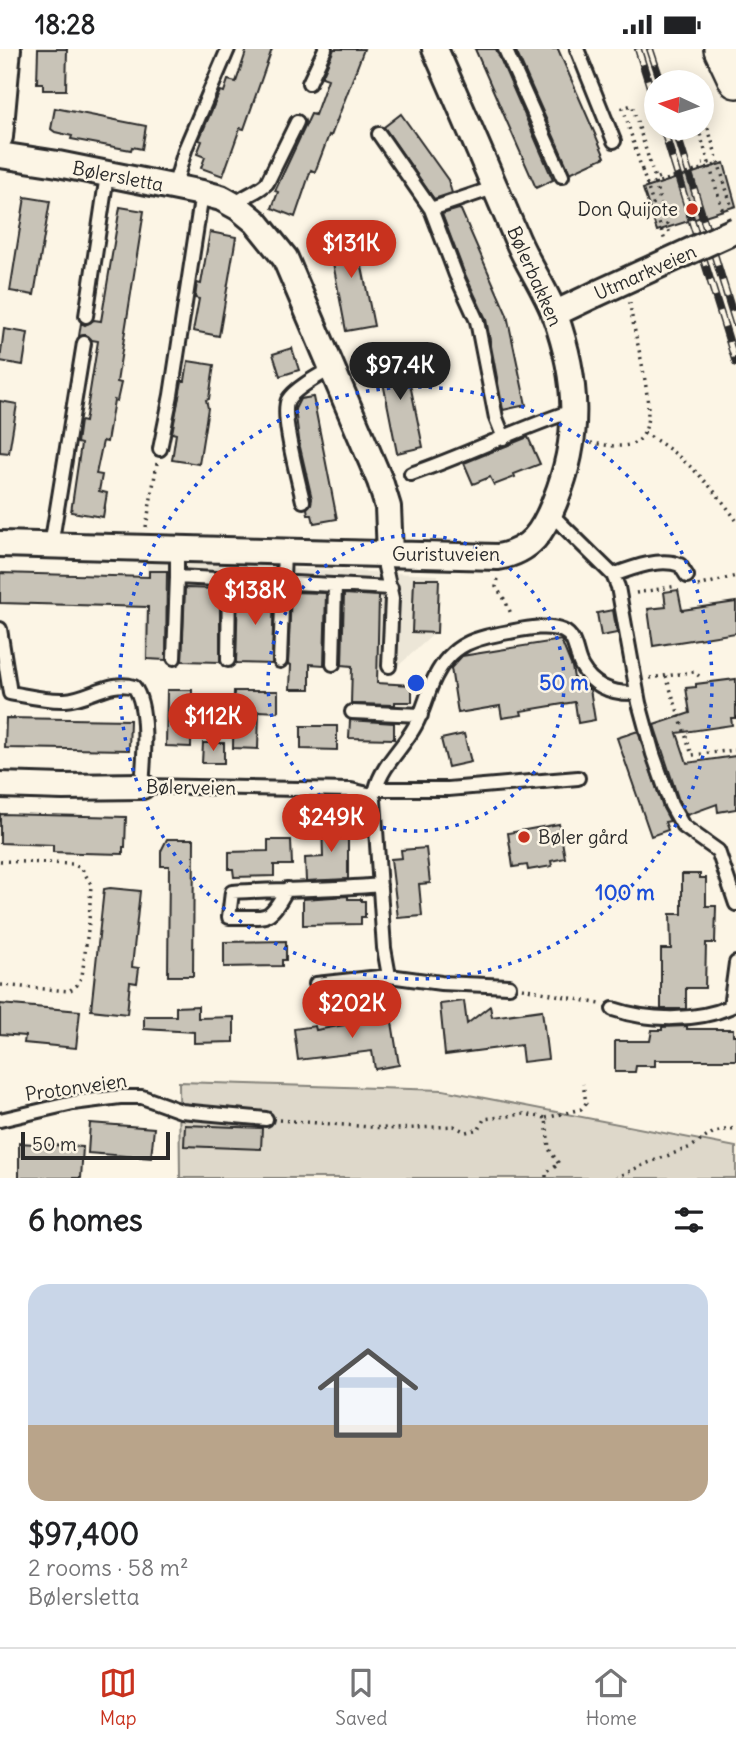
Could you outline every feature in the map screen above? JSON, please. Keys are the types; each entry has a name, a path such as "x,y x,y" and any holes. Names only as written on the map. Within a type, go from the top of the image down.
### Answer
{"main road":[{"path":"721,49 736,81"}],"street":[{"path":"0,137 8,49"},
{"name":"Bølerbakken","path":"435,49 517,239 554,314 567,358 575,409 572,440 566,475 550,513"},
{"name":"Bølersletta","path":"0,155 202,193 234,205 257,222 285,258 349,404 386,499 386,554"},
{"name":"Utmarkveien","path":"554,314 671,260 735,222"},
{"name":"Guristuveien","path":"0,544 498,557 515,554 528,546 550,513"},
{"name":"Bølerveien","path":"0,785 142,786"}],"lane":[{"path":"174,187 186,147 228,49"},
{"path":"309,83 325,49"},
{"path":"505,49 562,176"},
{"path":"577,49 614,141"},
{"path":"234,205 241,197 267,183 297,122"},
{"path":"379,134 431,209 477,321 496,418 505,438"},
{"path":"86,316 107,175"},
{"path":"431,209 496,187"},
{"path":"160,449 171,395 202,193"},
{"path":"51,546 84,343"},
{"path":"303,501 286,421 286,407 289,398 332,369"},
{"path":"411,474 456,459 550,417 575,409"},
{"path":"550,513 613,575 618,587 636,687 653,754 676,818 718,851 736,904"},
{"path":"174,658 177,549"},
{"path":"280,661 284,552"},
{"path":"386,554 392,610 388,666"},
{"path":"613,575 633,568 670,562 680,565 687,576"},
{"path":"177,577 391,588"},
{"path":"228,660 229,580"},
{"path":"333,664 335,585"},
{"path":"389,976 384,947 374,792 379,778 421,715 436,676 457,649 468,641 505,633 545,628 562,630 573,640 583,669 600,686 619,693 636,687"},
{"path":"0,629 10,693 65,700 83,697 116,685 134,687 139,694 143,727 142,786"},
{"path":"352,712 421,715"},
{"name":"Bølerveien","path":"142,786 374,792 578,778"},
{"path":"287,889 352,888 380,884"},
{"path":"613,1009 642,1016 685,1016 706,1015 733,1006 736,963"},
{"path":"316,984 389,976 440,983 509,986"},
{"name":"Protonveien","path":"0,1119 73,1103 142,1097 181,1111 266,1119"}],"path":[{"path":"660,177 655,179 632,105 624,108 671,260"},
{"path":"702,140 709,163 703,165"},
{"path":"712,140 735,222"},
{"path":"646,186 719,164"},
{"path":"710,167 722,209"},
{"path":"655,183 667,223"},
{"path":"586,443 627,446 638,441 644,433 647,393 635,325"},
{"path":"644,433 668,447 693,469 736,520"},
{"path":"145,537 160,449"},
{"path":"500,574 496,587 513,618 512,625 505,633"},
{"path":"636,687 666,675 694,672 699,676"},
{"path":"666,675 692,755 736,750"},
{"path":"0,860 73,864 82,869 91,884 84,964 77,985 69,991 0,985"},
{"path":"509,986 536,989 613,1009"},
{"path":"266,1119 397,1129 454,1126 466,1132 479,1129 484,1119 524,1114 546,1118 581,1109 586,1103 583,1084"},
{"path":"546,1118 549,1149 559,1164 546,1173 546,1178"},
{"path":"616,1178 691,1147 714,1132 736,1128"}],"shaded area":[{"path":"147,562 438,575 436,632 398,666 377,668 144,660"},
{"path":"179,1082 443,1090 736,1147 736,1178 180,1178"}],"building":[{"path":"38,49 67,49 66,90 43,90 43,83 37,83"},
{"path":"247,49 272,49 244,129 240,128 223,176 201,168 205,157 197,154 202,141 199,140 220,91 224,92 228,80 236,82"},
{"path":"334,49 364,49 331,136 329,135 315,172 311,170 295,217 272,208 278,192 275,191 311,114 315,115 328,79 322,77"},
{"path":"475,49 496,49 553,180 536,188"},
{"path":"515,49 558,49 605,157 570,173"},
{"path":"55,108 146,126 142,149 132,147 131,150 71,139 72,136 55,132 51,129"},
{"path":"401,114 448,180 452,193 434,199 384,127"},
{"path":"724,163 736,206 657,231 643,189"},
{"path":"25,197 50,201 34,295 10,291"},
{"path":"120,207 144,211 117,382 121,383 117,401 114,400 107,442 103,441 96,474 102,475 99,491 107,493 103,517 71,512 81,444 77,443 80,421 85,422 98,341 86,335 79,336 81,323 85,325 94,320 101,321"},
{"path":"459,209 507,315 526,405 503,410 486,319 464,272 442,214"},
{"path":"354,227 374,326 346,331 329,242 333,242 330,232"},
{"path":"210,232 236,237 219,336 193,331 199,299 195,298 197,283 201,284"},
{"path":"4,329 28,333 23,365 0,361"},
{"path":"292,348 299,370 280,376 273,354"},
{"path":"403,350 423,447 397,453 379,362 382,361 381,354"},
{"path":"188,361 214,365 209,399 206,400 208,408 199,464 172,460 176,434 172,433"},
{"path":"313,397 337,519 314,523 312,515 308,515 307,508 312,499 300,447 295,409 300,399"},
{"path":"0,401 17,404 9,453 0,452"},
{"path":"528,437 540,464 494,485 490,477 473,484 464,463"},
{"path":"149,571 167,571 166,660 147,659 148,607 0,603 0,573 149,577"},
{"path":"414,579 439,579 437,633 412,632"},
{"path":"185,588 220,589 220,662 182,661"},
{"path":"238,589 274,591 272,664 236,663"},
{"path":"678,590 682,610 736,602 736,633 653,646 648,609 666,607 664,592"},
{"path":"291,592 326,593 324,665 310,664 310,689 290,689 291,665 288,664"},
{"path":"344,594 379,596 377,683 412,685 412,702 395,702 395,705 351,704 352,666 342,665"},
{"path":"613,610 617,633 601,636 597,613"},
{"path":"561,640 572,667 576,689 590,689 595,720 578,723 575,702 521,711 522,715 502,718 500,706 458,713 451,668 462,656"},
{"path":"736,679 736,718 731,718 732,725 677,733 687,763 736,756 736,809 718,812 717,804 687,815 679,801 654,725 690,713 686,688 696,687 696,684"},
{"path":"167,690 192,690 191,747 166,746"},
{"path":"234,691 278,691 278,712 259,711 258,749 233,748"},
{"path":"6,718 130,720 129,750 5,748"},
{"path":"350,720 394,723 394,739 349,738"},
{"path":"301,726 337,726 337,750 301,749"},
{"path":"638,731 663,808 670,821 665,822 668,830 651,836 617,738"},
{"path":"464,734 471,762 448,767 441,739"},
{"path":"203,743 224,743 224,763 202,763"},
{"path":"0,814 126,817 123,854 53,852 53,845 0,843"},
{"path":"322,821 348,821 348,879 306,881 305,858 323,857"},
{"path":"559,824 565,858 551,861 552,866 528,870 527,865 513,867 508,833"},
{"path":"167,839 194,839 193,976 168,976 169,866 161,866 161,851"},
{"path":"268,840 291,840 292,865 274,865 274,876 234,877 233,869 229,869 229,852 268,851"},
{"path":"426,848 430,883 419,884 422,916 398,918 391,859 402,858 401,850"},
{"path":"682,874 700,874 700,878 706,878 706,906 716,906 715,943 706,943 705,988 686,988 686,1009 661,1009 661,949 671,949 670,914 682,914"},
{"path":"104,889 140,891 132,967 139,968 137,983 130,982 127,1014 91,1010"},
{"path":"348,896 348,899 365,901 365,917 361,917 361,924 303,925 303,899"},
{"path":"286,941 286,960 282,960 282,966 224,967 224,942"},
{"path":"464,1001 467,1024 490,1006 492,1017 542,1010 548,1059 523,1062 521,1045 445,1055 440,1004"},
{"path":"0,1004 80,1011 76,1048 24,1043 25,1036 0,1034"},
{"path":"198,1006 198,1018 234,1017 234,1042 194,1043 194,1032 144,1029 144,1016 176,1016 176,1007"},
{"path":"390,1010 399,1065 375,1069 372,1051 298,1060 294,1029 315,1026 316,1030 367,1021 366,1014"},
{"path":"687,1026 687,1029 733,1029 733,1035 736,1035 736,1060 655,1060 655,1066 636,1066 635,1072 615,1072 615,1041 650,1041 652,1030"},
{"path":"90,1123 154,1128 151,1158 88,1153"},
{"path":"185,1125 262,1128 261,1149 184,1146"},
{"path":"19,1143 83,1147 81,1178 19,1178"}],"railway":[{"path":"638,49 645,70"},
{"path":"650,49 657,70"},
{"path":"667,140 736,363"},
{"path":"679,140 736,324"}],"place":[{"name":"Don Quijote","path":"692,209"},
{"name":"Bøler gård","path":"524,837"}]}
